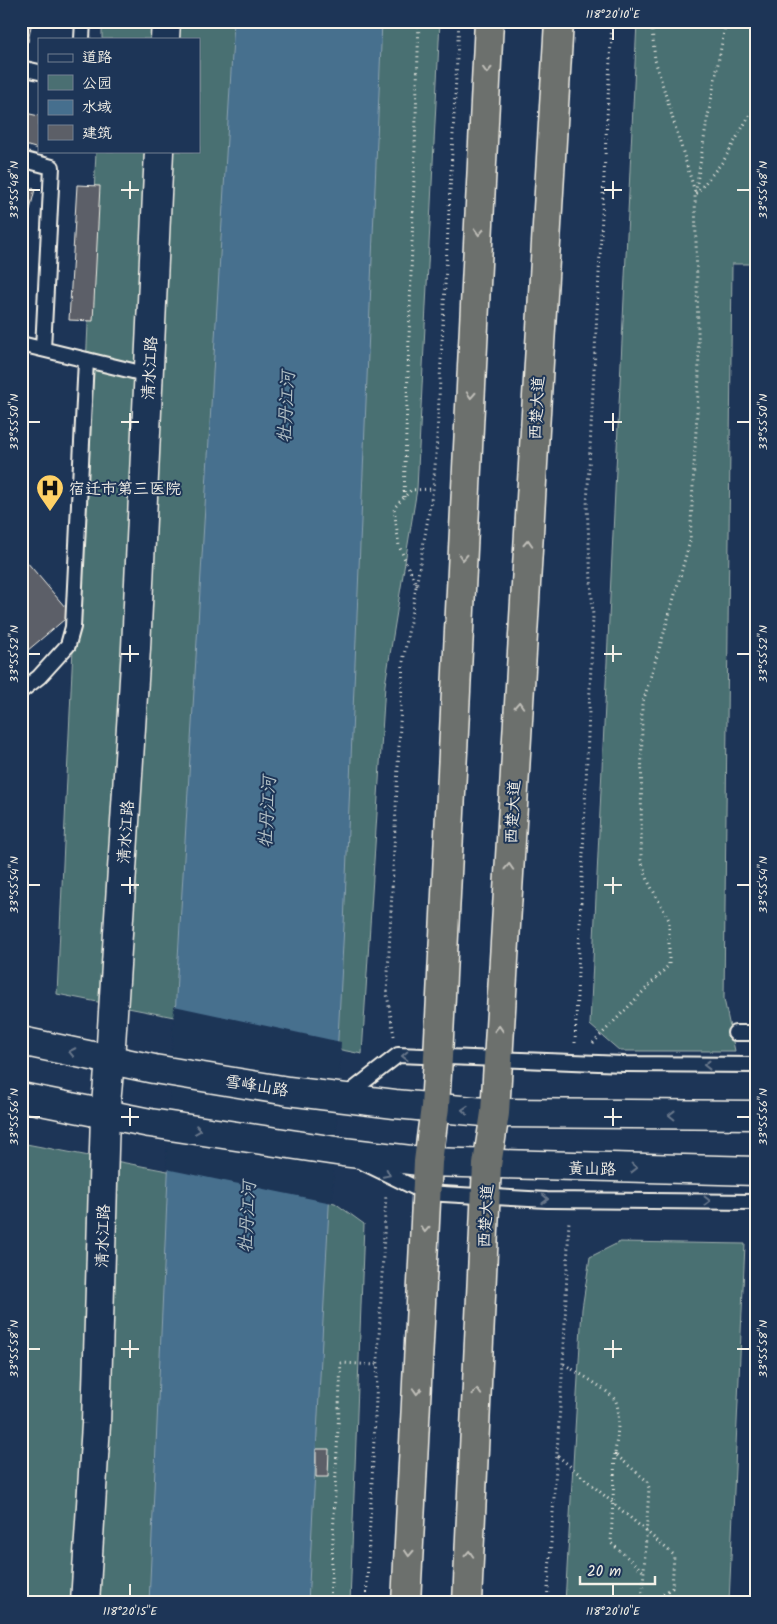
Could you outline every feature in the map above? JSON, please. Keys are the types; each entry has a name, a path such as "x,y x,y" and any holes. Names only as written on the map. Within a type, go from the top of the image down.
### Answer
{"highway":[{"path":"406,1603 426,1193 438,1057 489,21"},
{"name":"西楚大道","path":"467,1603 487,1165 494,1113 498,1060 559,21"}],"main road":[{"path":"165,38 166,21"},
{"name":"清水江路","path":"85,1603 96,1424 106,1114 136,648 159,152"},
{"name":"雪峰山路","path":"21,1041 154,1069 288,1091 494,1113"},
{"path":"21,1097 150,1123 343,1152 428,1162"},
{"path":"494,1113 756,1116"},
{"name":"黄山路","path":"428,1162 756,1171"}],"lane":[{"path":"82,38 83,21"},
{"path":"21,68 38,72"},
{"path":"21,159 52,167 43,349"},
{"path":"21,344 149,375"},
{"path":"21,691 39,676 68,645 74,626 86,360"},
{"path":"735,1033 756,1033"},
{"path":"343,1098 398,1055 624,1064 756,1065"},
{"path":"343,1152 426,1193 569,1200 756,1202"}],"path":[{"path":"404,497 419,21"},
{"path":"398,1055 387,994 403,662 433,489 459,21"},
{"path":"574,1062 593,617 587,506 612,21"},
{"path":"653,21 652,29 656,60 696,195"},
{"path":"574,1062 669,965 669,920 648,883 641,860 642,704 690,541 699,375 696,195 726,21"},
{"path":"696,195 724,160 756,104"},
{"path":"417,586 399,546 394,508 411,490 433,489"},
{"path":"366,1603 387,1174"},
{"path":"547,1603 563,1364 569,1200"},
{"path":"330,1603 341,1363 377,1365"},
{"path":"563,1364 607,1392 616,1401 618,1411 611,1543 644,1572"},
{"path":"616,1454 647,1481 649,1488 642,1603"},
{"path":"557,1456 674,1555 672,1588 650,1603"}],"green space":[{"path":"102,21 440,21 417,489 385,685 362,1054 57,994 96,152 200,152 200,38 102,38"},
{"path":"637,21 756,21 756,264 732,264 724,999 735,1051 620,1051 590,1025"},
{"path":"21,1143 335,1203 364,1224 350,1603 21,1603"},
{"path":"620,1242 745,1244 729,1603 565,1603 582,1309 590,1257"}],"water":[{"name":"牡丹江河","path":"234,21 382,21 344,925 308,1603 149,1603 177,975"}],"pier":[{"path":"174,1006 341,1042 332,1203 166,1169"}],"building":[{"path":"21,21 32,21 28,42 21,41"},
{"path":"21,112 38,116 38,149 21,144"},
{"path":"21,185 35,189 30,210 21,208"},
{"path":"77,185 100,186 93,321 69,320"},
{"path":"21,555 71,614 21,656"},
{"path":"316,1449 329,1449 328,1477 316,1477"}],"place":[{"name":"宿迁市第三医院","path":"50,512"}]}
